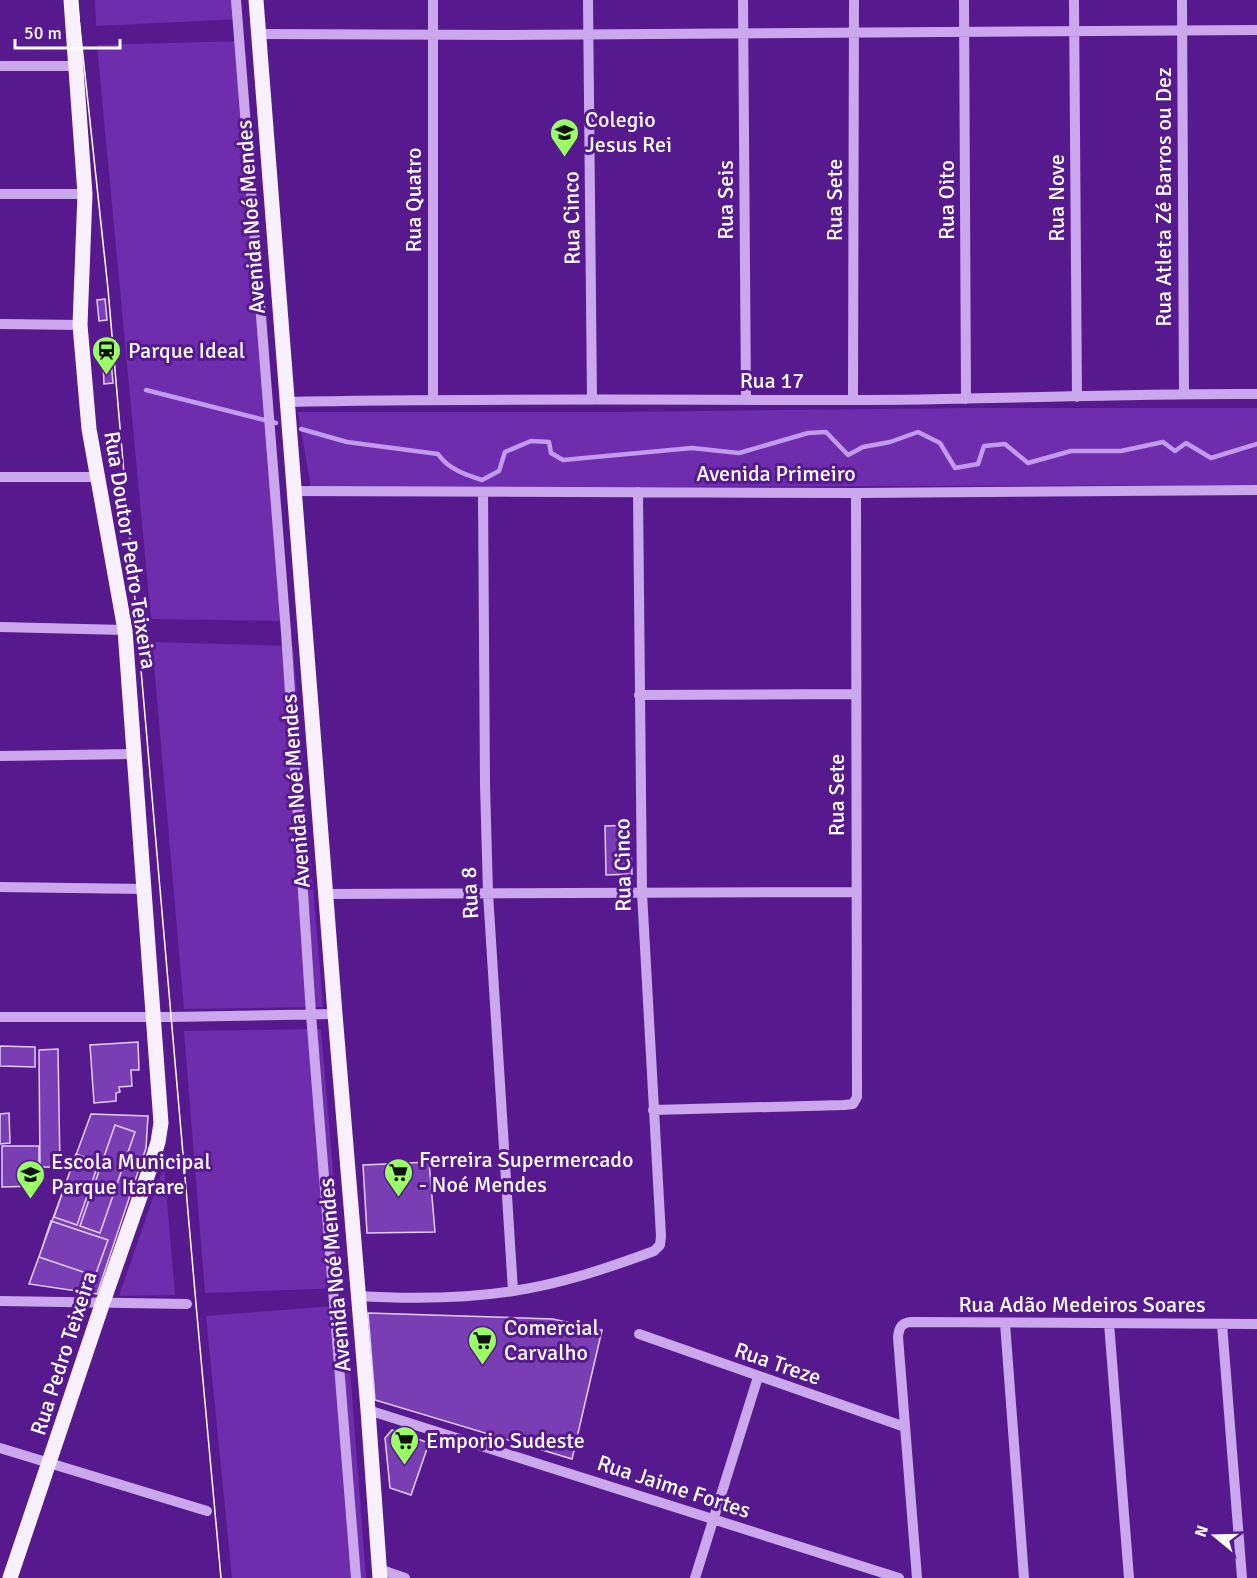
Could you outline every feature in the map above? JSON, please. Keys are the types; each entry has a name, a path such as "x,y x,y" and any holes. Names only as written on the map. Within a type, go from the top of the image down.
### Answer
{"main road":[{"name":"Rua Doutor Pedro Teixeira","path":"70,0 85,194 80,325 89,429 124,630 153,1017 160,1123 158,1142"},
{"name":"Avenida Noé Mendes","path":"256,0 379,1573"},
{"name":"Rua Pedro Teixeira","path":"10,1578 158,1142"}],"street":[{"path":"236,0 286,632 311,1014 356,1578"},
{"name":"Rua Quatro","path":"433,0 433,399"},
{"name":"Rua Cinco","path":"588,0 592,400"},
{"name":"Rua Seis","path":"743,0 746,399"},
{"name":"Rua Sete","path":"853,400 854,0"},
{"name":"Rua Oito","path":"964,0 966,399"},
{"name":"Rua Nove","path":"1074,0 1077,396"},
{"name":"Rua Atleta Zé Barros ou Dez","path":"1182,0 1184,393"},
{"path":"259,34 1257,30"},
{"path":"0,66 74,66"},
{"path":"0,194 85,194"},
{"path":"0,324 80,325"},
{"name":"Rua 17","path":"286,402 433,399 853,400 1184,393 1257,394"},
{"path":"0,477 97,477"},
{"name":"Avenida Primeiro","path":"294,491 856,493 1257,490"},
{"name":"Rua 8","path":"483,492 484,774 488,893 513,1292"},
{"name":"Rua Cinco","path":"513,1292 592,1274 654,1251 660,1245 642,893 638,492"},
{"name":"Rua Sete","path":"653,1110 844,1105 853,1104 857,1097 856,493"},
{"path":"0,627 124,630"},
{"path":"639,695 856,694"},
{"path":"0,756 134,754"},
{"path":"0,887 144,889"},
{"path":"326,894 855,892"},
{"path":"0,1017 335,1014"},
{"path":"357,1296 432,1298 513,1292"},
{"path":"0,1301 187,1304"},
{"name":"Rua Adão Medeiros Soares","path":"905,1427 898,1337 900,1327 907,1323 1257,1324"},
{"path":"1005,1323 1024,1578"},
{"path":"1109,1323 1130,1578"},
{"path":"1222,1324 1242,1578"},
{"name":"Rua Treze","path":"639,1335 905,1427"},
{"path":"695,1578 758,1377"},
{"name":"Rua Jaime Fortes","path":"368,1410 899,1578"},
{"path":"905,1427 917,1578"},
{"path":"0,1448 207,1511"},
{"path":"379,1573 405,1578"}],"shaded area":[{"path":"95,0 239,0 240,19 96,26"},
{"path":"244,41 289,621 151,619 97,45"},
{"path":"966,408 1257,408 1257,485 311,488 298,412 619,412"},
{"path":"152,642 293,646 323,1007 184,1009"},
{"path":"321,1029 343,1288 205,1293 184,1031"},
{"path":"164,1166 175,1295 119,1296"},
{"path":"345,1305 366,1578 232,1578 206,1316"}],"building":[{"path":"105,299 107,320 99,321 97,300"},
{"path":"111,361 113,383 104,384 103,362"},
{"path":"630,825 632,874 606,875 605,826"},
{"path":"138,1042 139,1070 131,1070 132,1086 119,1087 120,1092 116,1093 116,1101 94,1103 90,1045"},
{"path":"0,1046 35,1047 35,1067 0,1066"},
{"path":"58,1049 60,1167 40,1167 39,1050"},
{"path":"9,1113 10,1143 0,1144 0,1114"},
{"path":"91,1114 148,1116 146,1148 97,1294 29,1284"},
{"path":"115,1125 135,1132 100,1233 80,1226"},
{"path":"2,1146 39,1146 39,1186 2,1187"},
{"path":"76,1154 99,1162 77,1225 54,1217"},
{"name":"Ferreira Supermercado - Noé Mendes","path":"429,1162 435,1232 367,1233 363,1165"},
{"path":"51,1221 108,1240 95,1276 39,1257"},
{"name":"Comercial Carvalho","path":"368,1313 553,1319 602,1330 572,1459 375,1400"},
{"name":"Emporio Sudeste","path":"392,1430 429,1443 411,1495 390,1488 385,1438"}],"waterway":[{"path":"146,390 276,423"},
{"path":"301,429 347,442 438,454 452,468 482,480 499,471 505,452 531,441 549,442 551,453 563,460 692,448 739,453 808,433 826,432 848,455 863,447 890,442 918,432 940,443 955,468 978,464 984,446 1005,444 1028,463 1071,451 1121,451 1163,442 1175,451 1186,443 1211,458 1257,444"}],"tram line":[{"path":"77,0 108,289 221,1578"}],"place":[{"name":"Colegio Jesus Rei","path":"564,158"},
{"name":"Parque Ideal","path":"107,376"},
{"name":"Ferreira Supermercado - Noé Mendes","path":"398,1198"},
{"name":"Escola Municipal Parque Itarare","path":"30,1200"},
{"name":"Comercial Carvalho","path":"483,1366"},
{"name":"Emporio Sudeste","path":"405,1466"}]}
